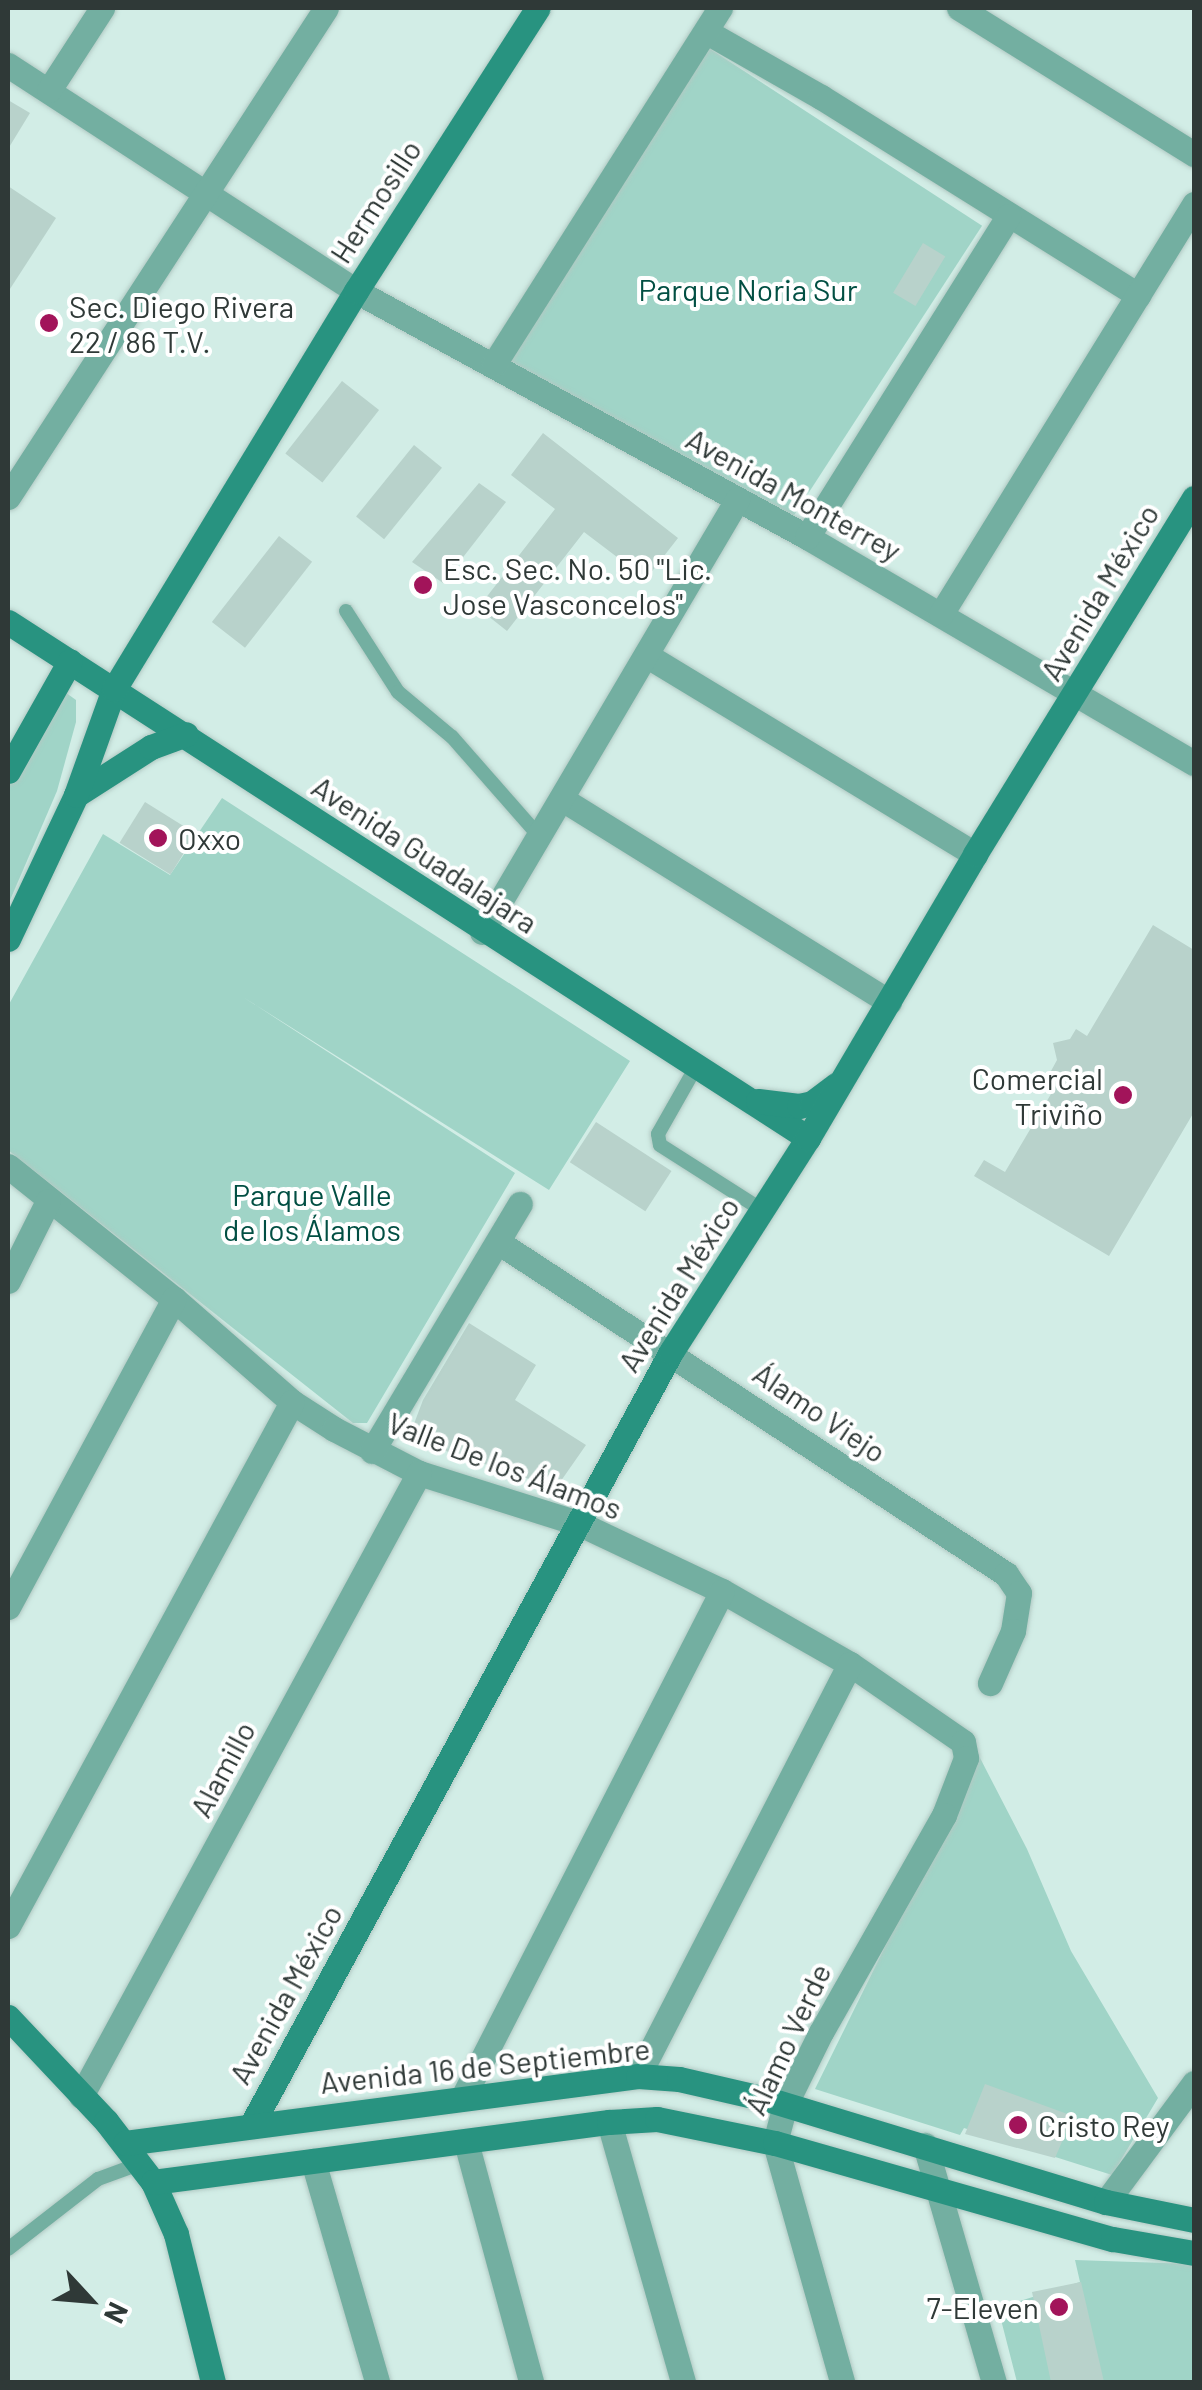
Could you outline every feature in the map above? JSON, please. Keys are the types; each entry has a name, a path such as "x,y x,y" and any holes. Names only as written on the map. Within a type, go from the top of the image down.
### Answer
{"street":[{"path":"49,90 102,8"},
{"path":"8,497 326,8"},
{"name":"Hermosillo","path":"8,939 76,795 114,689 356,291 538,8"},
{"path":"494,364 720,8"},
{"path":"959,8 1194,154"},
{"path":"707,32 821,97 1138,295"},
{"name":"Avenida Monterrey","path":"8,65 356,291 806,537 1194,763"},
{"path":"942,614 1194,204"},
{"path":"806,537 1008,216"},
{"name":"Avenida México","path":"252,2124 671,1352 808,1138 975,854 1194,498"},
{"path":"482,932 737,500"},
{"name":"Avenida Guadalajara","path":"8,622 186,734 482,932 808,1138"},
{"path":"646,655 975,854"},
{"path":"8,771 70,662"},
{"path":"76,795 136,754 186,734"},
{"path":"562,799 889,1002"},
{"path":"739,1094 799,1106 812,1103 844,1078"},
{"name":"Valle De los Álamos","path":"8,1166 174,1299 292,1402 372,1451 419,1473 578,1523 722,1590 850,1664 963,1742"},
{"path":"8,1281 48,1201"},
{"path":"372,1451 520,1204"},
{"name":"Álamo Viejo","path":"498,1242 1006,1574 1019,1593 1012,1630 990,1682"},
{"path":"8,1607 174,1299"},
{"path":"8,1926 292,1402"},
{"name":"Alamillo","path":"81,2096 419,1473"},
{"path":"463,2096 722,1590"},
{"path":"638,2076 850,1664"},
{"name":"Álamo Verde","path":"842,2382 774,2143 785,2105 944,1815 966,1758 963,1742"},
{"path":"8,2017 139,2163 176,2234 214,2382"},
{"name":"Avenida 16 de Septiembre","path":"139,2163 252,2124 638,2076 679,2079 785,2105 1106,2202 1194,2220"},
{"path":"1106,2202 1194,2083"},
{"path":"139,2163 314,2160 657,2119 774,2143 1113,2239 1194,2252"},
{"path":"609,2122 683,2382"},
{"path":"466,2142 531,2382"},
{"path":"925,2145 994,2382"},
{"path":"314,2160 376,2382"}],"lane":[{"path":"346,610 398,692 452,737 540,836"},
{"path":"696,1067 658,1134 660,1145 762,1210"},
{"path":"8,2249 98,2178 139,2163"}],"green space":[{"name":"Parque Noria Sur","path":"707,47 982,226 781,536 505,357"},
{"path":"62,690 76,700 76,722 57,791 8,905 8,770"},
{"name":"Parque Valle de los Álamos","path":"222,798 630,1061 549,1190 243,997 515,1173 367,1423 353,1423 8,1150 8,1006 103,834 170,875"},
{"path":"979,1756 1027,1849 1071,1951 1158,2098 1112,2175 964,2128 960,2135 815,2089"},
{"path":"1075,2260 1194,2264 1194,2382 1017,2382 998,2308 1080,2282"}],"building":[{"path":"8,100 30,113 8,149"},
{"path":"8,186 56,218 8,292"},
{"path":"923,243 945,256 915,306 893,293"},
{"path":"342,381 379,410 322,482 285,453"},
{"path":"543,433 678,538 646,579 584,532 507,631 478,608 555,509 511,475"},
{"path":"414,445 442,468 384,539 356,516"},
{"path":"479,483 506,502 443,583 412,562"},
{"path":"279,536 312,562 245,648 212,622"},
{"name":"Oxxo","path":"145,802 196,834 170,875 120,843"},
{"name":"Comercial Triviño","path":"1153,925 1194,950 1194,1112 1109,1256 974,1176 984,1160 1005,1172 1061,1077 1051,1071 1057,1060 1053,1043 1070,1039 1076,1029 1087,1036"},
{"path":"596,1122 671,1171 645,1211 570,1162"},
{"path":"469,1323 536,1365 515,1400 586,1445 556,1488 419,1442 412,1429 423,1400"},
{"name":"Cristo Rey","path":"985,2084 1073,2116 1055,2158 965,2134"},
{"path":"1081,2282 1104,2382 1051,2382 1032,2292"}],"place":[{"name":"Sec. Diego Rivera 22 / 86 T.V.","path":"49,323"},
{"name":"Esc. Sec. No. 50 \"Lic. Jose Vasconcelos\"","path":"423,585"},
{"name":"Oxxo","path":"158,838"},
{"name":"Comercial Triviño","path":"1123,1095"},
{"name":"Cristo Rey","path":"1018,2125"},
{"name":"7-Eleven","path":"1059,2307"}]}
